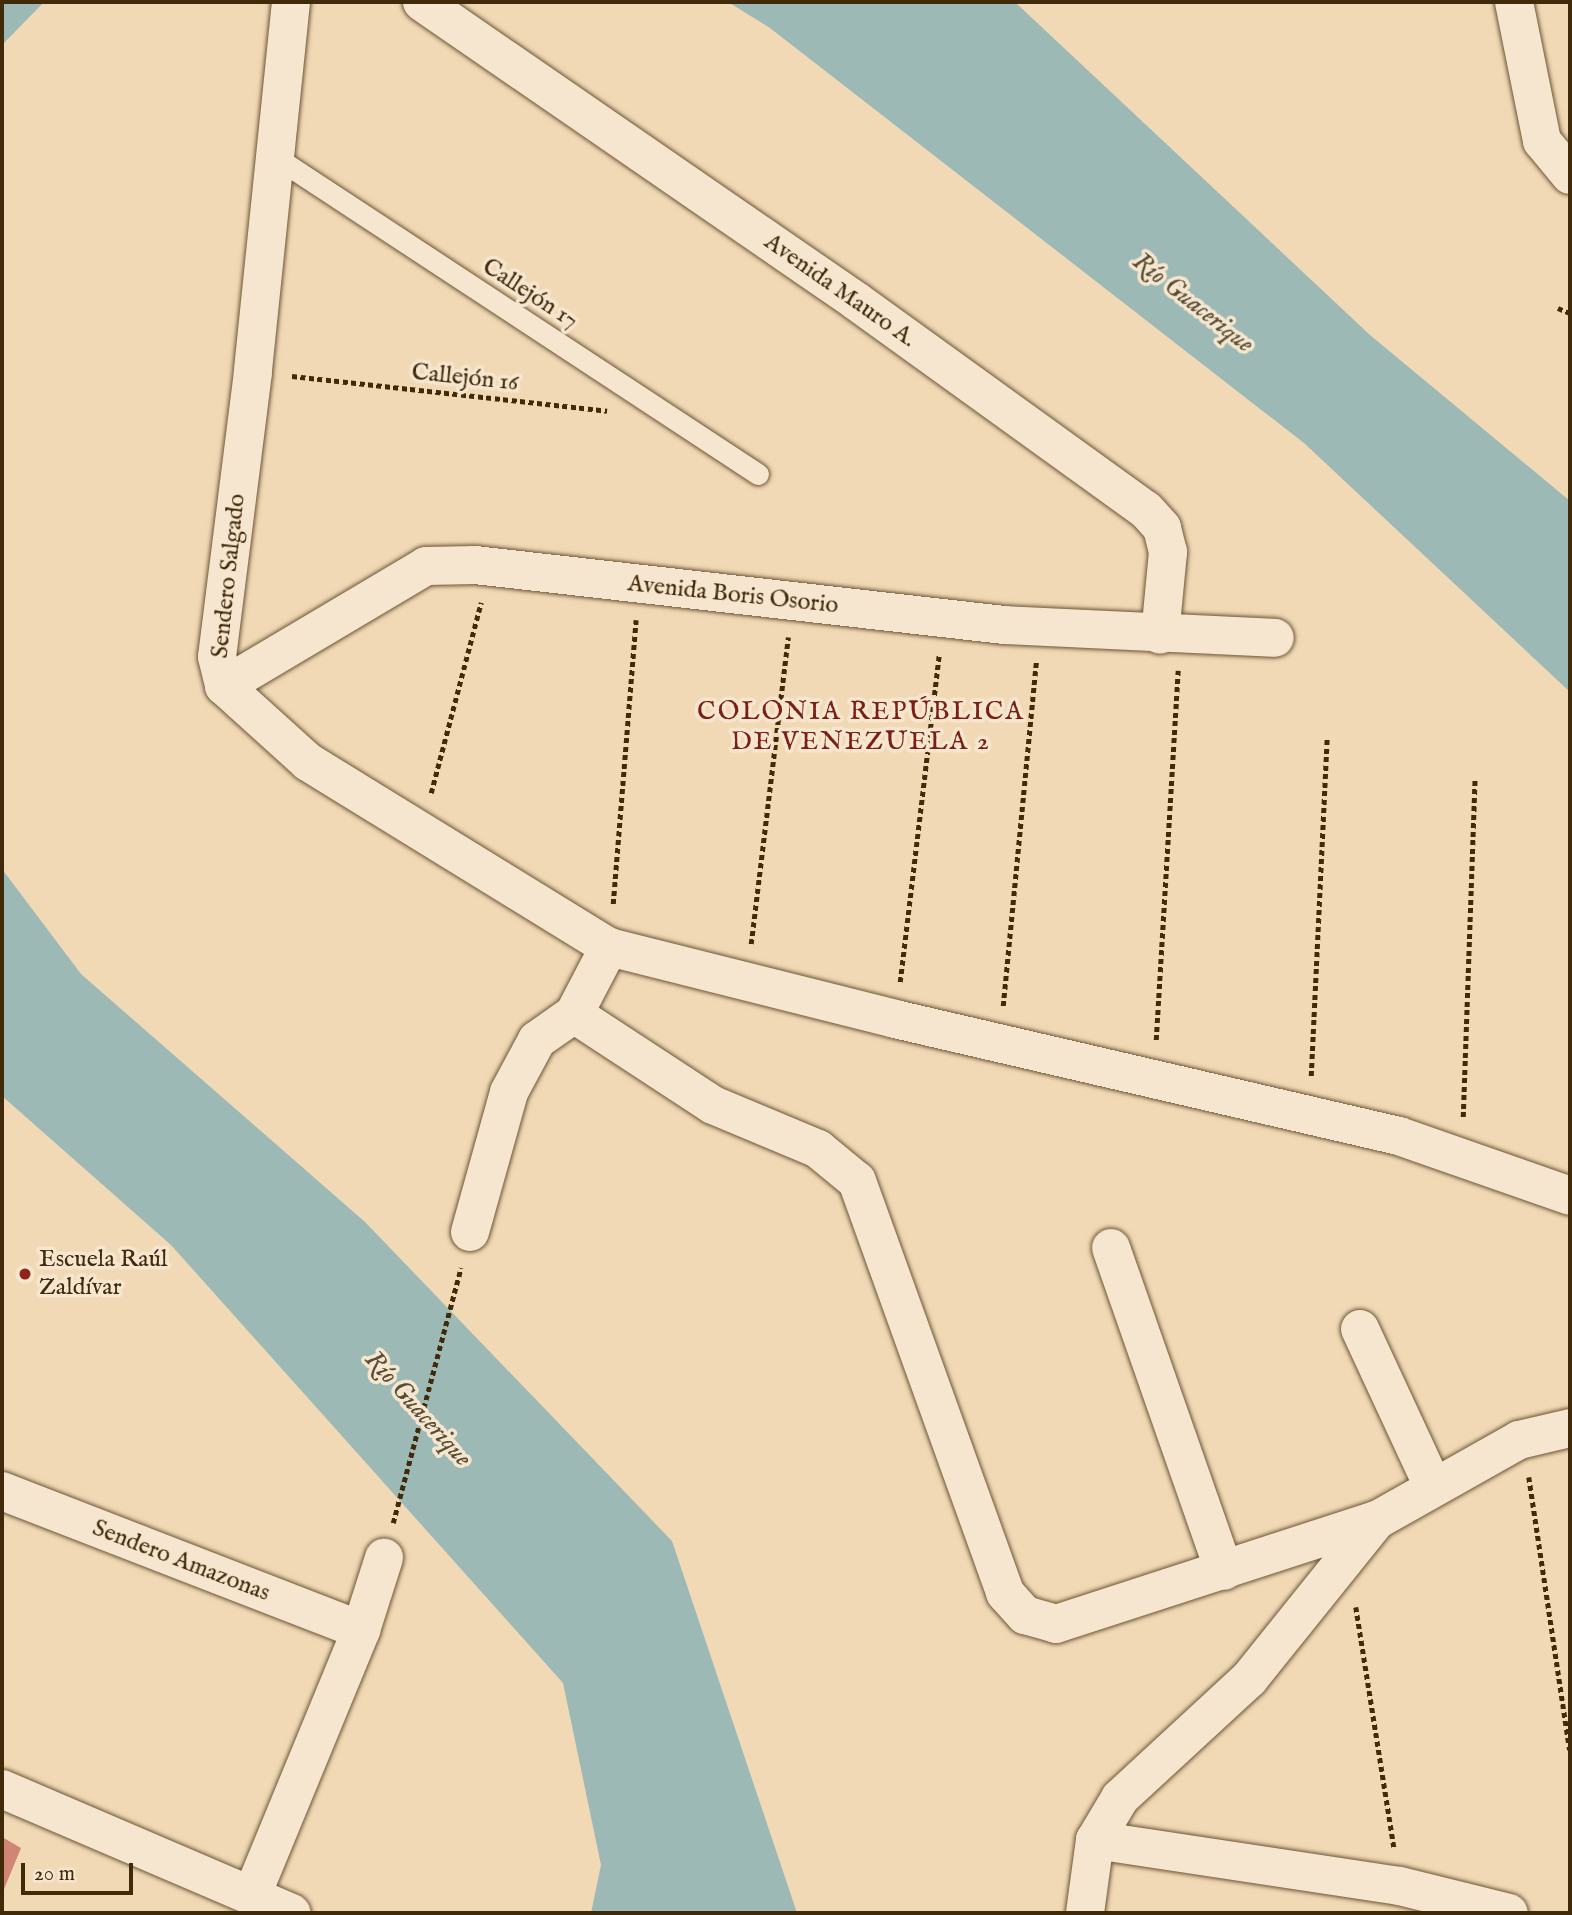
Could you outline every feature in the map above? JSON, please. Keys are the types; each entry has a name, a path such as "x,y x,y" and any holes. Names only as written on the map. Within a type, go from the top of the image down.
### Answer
{"street":[{"name":"Sendero Salgado","path":"291,2 253,372 217,657 224,686 308,762 421,834 609,947 895,1019 1309,1115 1462,1156 1570,1196"},
{"name":"Avenida Mauro A.","path":"422,2 845,293 1146,510 1162,528 1168,552 1170,635"},
{"path":"1514,2 1542,141 1570,175"},
{"name":"Avenida Boris Osorio","path":"224,686 426,566 490,567 1039,627 1275,638"},
{"path":"470,1232 509,1092 537,1040 574,1014 609,947"},
{"path":"574,1014 713,1105 818,1149 857,1181 1005,1593 1025,1615 1056,1624 1377,1520 1433,1486 1524,1438 1570,1428"},
{"path":"1111,1248 1224,1571"},
{"path":"1360,1329 1433,1486"},
{"name":"Sendero Amazonas","path":"2,1491 361,1630"},
{"path":"1085,1913 1095,1840 1120,1798 1249,1679 1377,1520"},
{"path":"252,1895 361,1630 384,1558"},
{"path":"2,1789 292,1913"},
{"path":"1095,1840 1400,1886 1509,1913"}],"lane":[{"name":"Callejón 17","path":"274,156 758,474"}],"path":[{"path":"1558,308 1570,313"},
{"name":"Callejón 16","path":"253,372 673,419"},
{"path":"421,834 490,567"},
{"path":"609,947 639,584"},
{"path":"747,983 792,601"},
{"path":"895,1019 943,618"},
{"path":"1000,1043 1039,627"},
{"path":"1153,1077 1170,635"},
{"path":"1309,1115 1327,738"},
{"path":"1462,1156 1475,779"},
{"path":"384,1558 470,1232"},
{"path":"1524,1438 1570,1750"},
{"path":"1348,1556 1400,1886"}],"water":[{"path":"2,2 44,2 2,45"},
{"name":"Río Guacerique","path":"728,2 1015,2 1370,335 1570,501 1570,692 1304,443 770,28"},
{"name":"Río Guacerique","path":"2,869 81,974 365,1222 672,1541 797,1913 591,1913 601,1865 563,1683 171,1245 2,1096"}],"building":[{"path":"2,1837 21,1848 2,1894"}],"place":[{"name":"Escuela Raúl Zaldívar","path":"25,1274"}],"district":[{"name":"COLONIA REPÚBLICA DE VENEZUELA 2","path":"861,727"}]}
